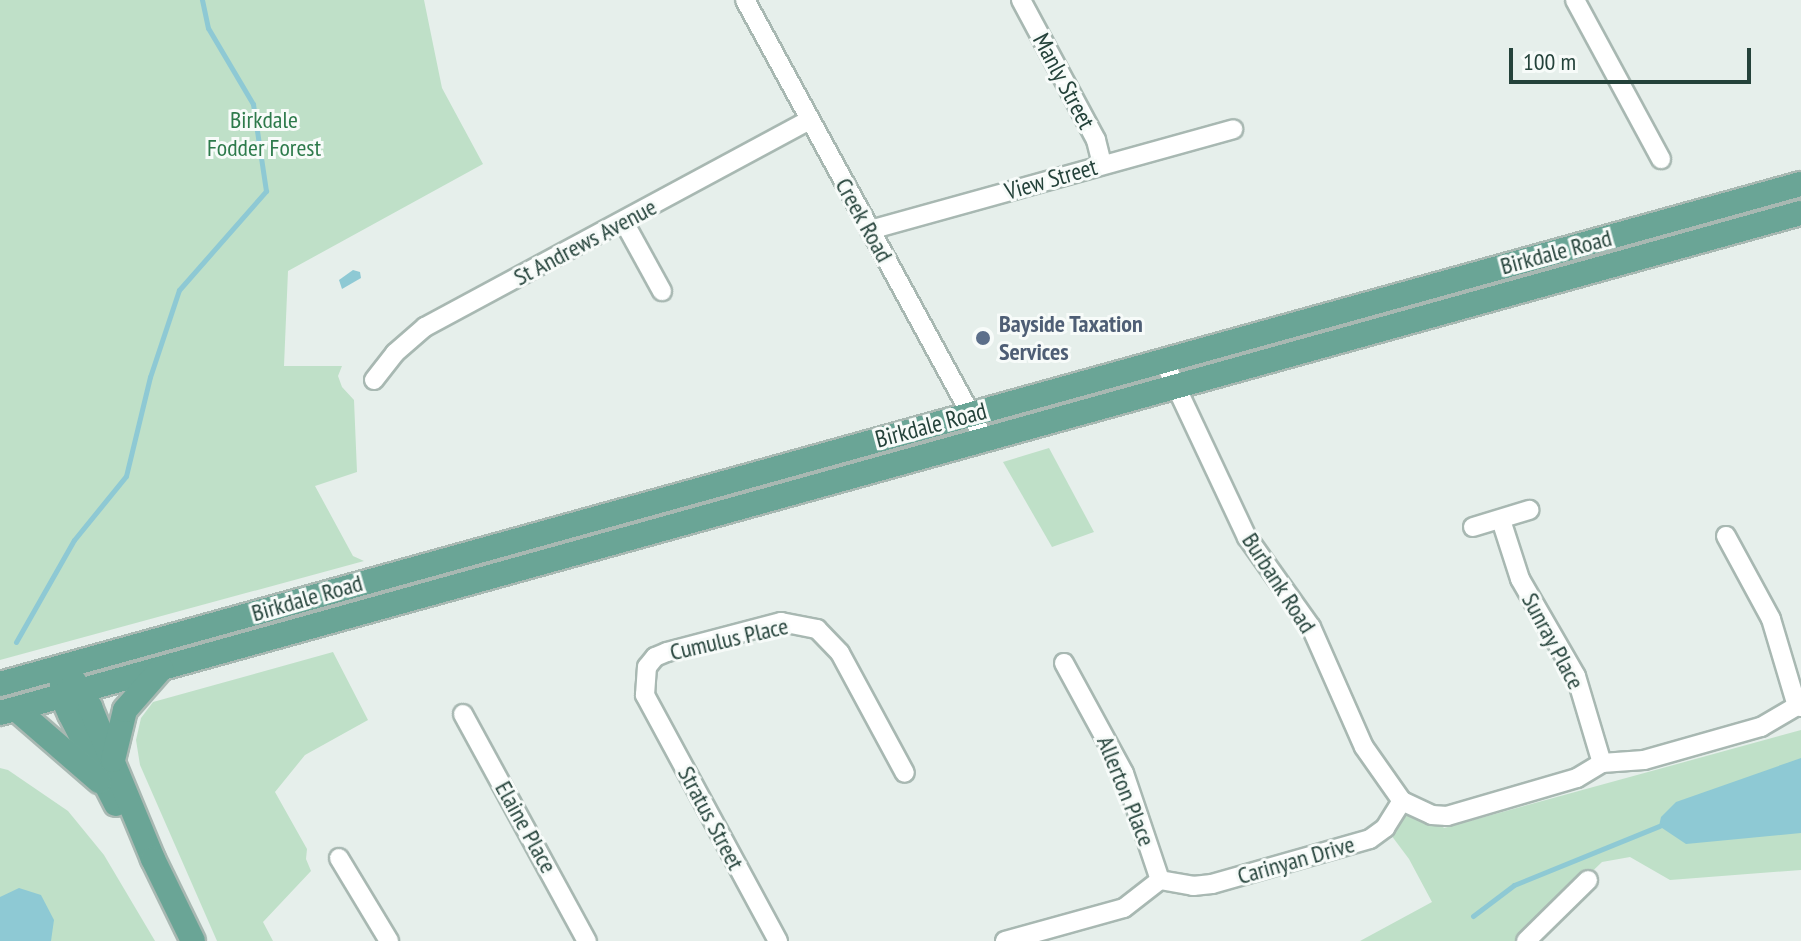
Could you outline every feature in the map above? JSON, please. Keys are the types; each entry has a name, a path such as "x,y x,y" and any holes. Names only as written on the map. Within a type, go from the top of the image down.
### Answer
{"main road":[{"name":"Birkdale Road","path":"0,684 1801,184"},
{"name":"Birkdale Road","path":"8,711 1801,213"},
{"path":"62,666 109,790 122,817 153,859"},
{"path":"113,760 125,710 162,668"},
{"path":"72,693 113,760 153,859 193,941"},
{"path":"8,711 109,790"}],"street":[{"name":"Creek Road","path":"745,0 984,439"},
{"name":"Manly Street","path":"1021,0 1096,140 1102,164"},
{"path":"1575,0 1661,159"},
{"name":"St Andrews Avenue","path":"374,380 395,353 425,327 809,120"},
{"name":"View Street","path":"870,230 1233,129"},
{"path":"624,222 662,291"},
{"name":"Burbank Road","path":"1164,361 1247,537 1311,627 1364,747 1402,801"},
{"path":"1473,527 1529,510"},
{"name":"Sunray Place","path":"1501,520 1520,579 1576,676 1602,763"},
{"path":"1402,801 1432,815 1447,816 1577,778 1602,763 1644,760 1761,727 1799,706 1771,619 1726,536"},
{"name":"Cumulus Place","path":"645,695 644,678 655,657 781,622 800,623 817,629 840,653 905,773"},
{"name":"Allerton Place","path":"1064,663 1124,773 1160,880"},
{"name":"Stratus Street","path":"645,695 778,941"},
{"name":"Elaine Place","path":"463,714 587,941"},
{"name":"Carinyan Drive","path":"1160,880 1193,886 1212,884 1370,839 1385,828 1402,801"},
{"path":"339,858 389,941"},
{"path":"1005,941 1124,908 1160,880"},
{"path":"1526,941 1588,880"}],"green space":[{"name":"Birkdale Fodder Forest","path":"0,0 424,0 442,88 483,164 288,271 284,366 342,366 338,376 342,387 354,400 357,472 315,486 353,556 364,561 0,660"},
{"path":"1049,448 1094,532 1052,547 1003,462"},
{"path":"333,652 368,720 305,755 275,792 307,849 306,859 311,871 263,922 273,941 217,941 140,765 136,740 141,718 153,702"},
{"path":"1801,730 1801,870 1670,880 1630,857 1602,862 1520,941 1360,941 1432,902 1409,859 1388,831 1405,807 1435,818 1444,828"},
{"path":"0,768 8,770 68,811 104,855 155,941 0,941"}],"water":[{"path":"353,270 360,272 361,278 342,289 339,280"},
{"path":"1801,758 1801,833 1686,844 1659,826 1661,817 1676,802"},
{"path":"19,888 41,895 54,920 51,941 0,941 0,897"}],"waterway":[{"path":"16,642 74,540 126,476 150,377 179,290 266,191 253,104 208,28 202,0"},
{"path":"1473,916 1514,885 1659,826"}],"place":[{"name":"Bayside Taxation Services","path":"983,338"}]}
